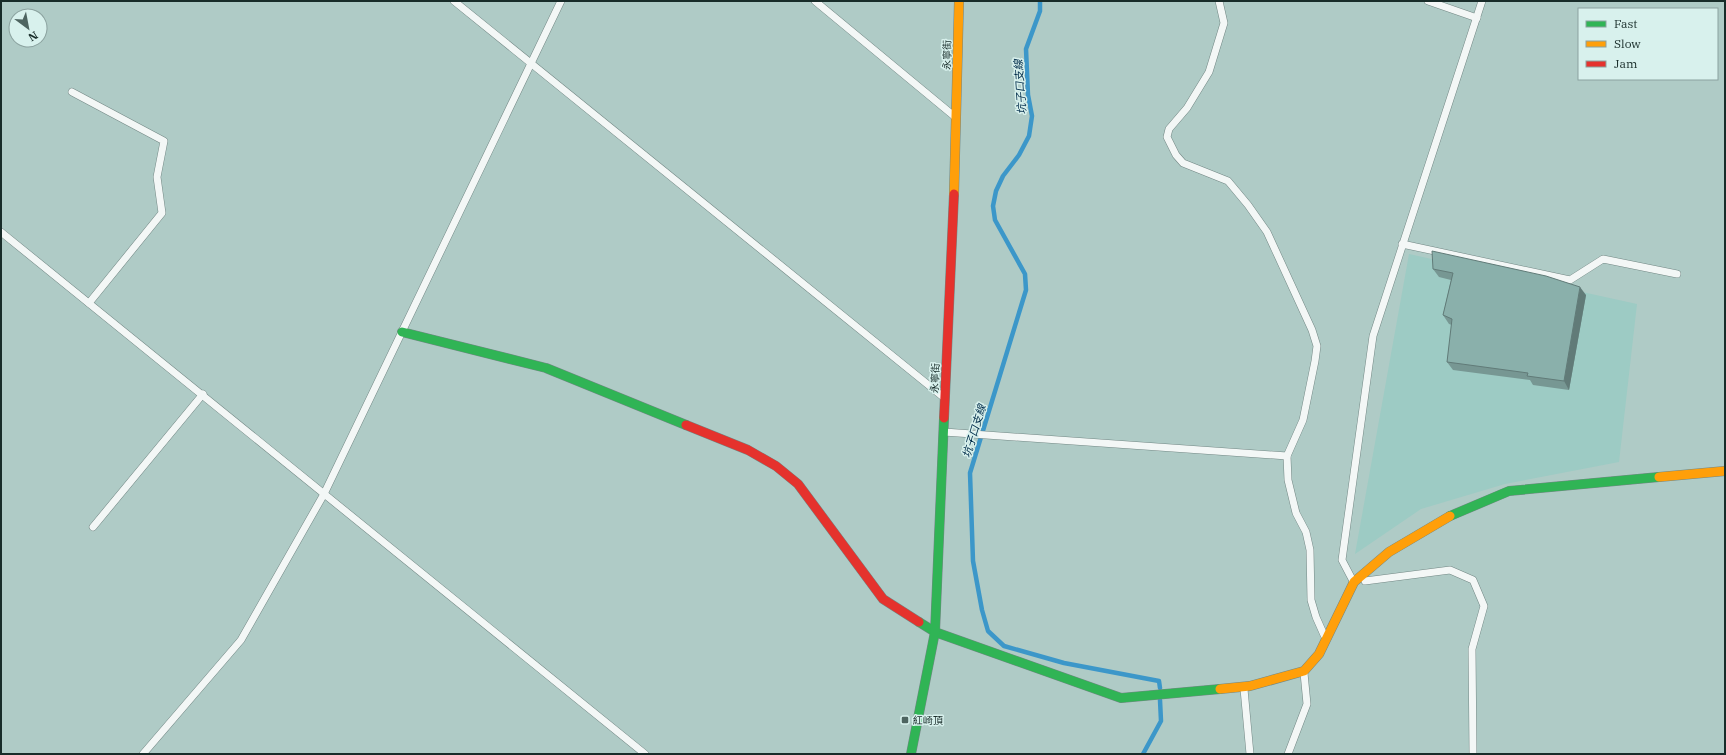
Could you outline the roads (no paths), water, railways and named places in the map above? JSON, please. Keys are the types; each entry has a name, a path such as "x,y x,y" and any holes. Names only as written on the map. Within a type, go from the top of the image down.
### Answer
{"street":[{"name":"永寧街","path":"911,754 935,632 957,119 959,1"},
{"path":"402,332 546,368 748,450 776,466 798,484 883,599 935,632 1121,698 1243,687 1304,671 1319,654 1354,582 1389,552 1446,517 1509,491 1725,471"}],"lane":[{"path":"454,1 945,399"},
{"path":"143,754 241,640 324,494 561,1"},
{"path":"815,1 957,119"},
{"path":"1219,1 1224,23 1209,72 1187,108 1169,129 1167,137 1176,155 1183,163 1228,181 1252,211 1267,232 1318,346 1302,420 1287,456 1288,480 1296,513 1306,532 1310,550 1311,600 1316,617 1326,639"},
{"path":"1428,1 1477,18"},
{"path":"1473,754 1472,648 1484,606 1473,580 1450,570 1354,582 1342,560 1373,336 1482,1"},
{"path":"72,92 164,141 157,177 162,213 89,303"},
{"path":"1,232 203,394 645,754"},
{"path":"1402,244 1570,280 1603,259 1677,274"},
{"path":"93,527 203,394"},
{"path":"944,432 1287,456"},
{"path":"1288,754 1307,704 1304,671"},
{"path":"1243,687 1250,754"}],"waterway":[{"name":"坑子口支線","path":"1040,1 1040,11 1026,49 1028,95 1032,116 1029,136 1019,155 1003,176 996,191 993,206 995,220 1025,274 1026,290 970,473 973,561 982,610 988,631 1004,646 1064,663 1159,681 1160,688"},
{"name":"坑子口支線","path":"1143,754 1161,721 1160,700"}],"place":[{"name":"紅崎頂","path":"905,720"}]}
